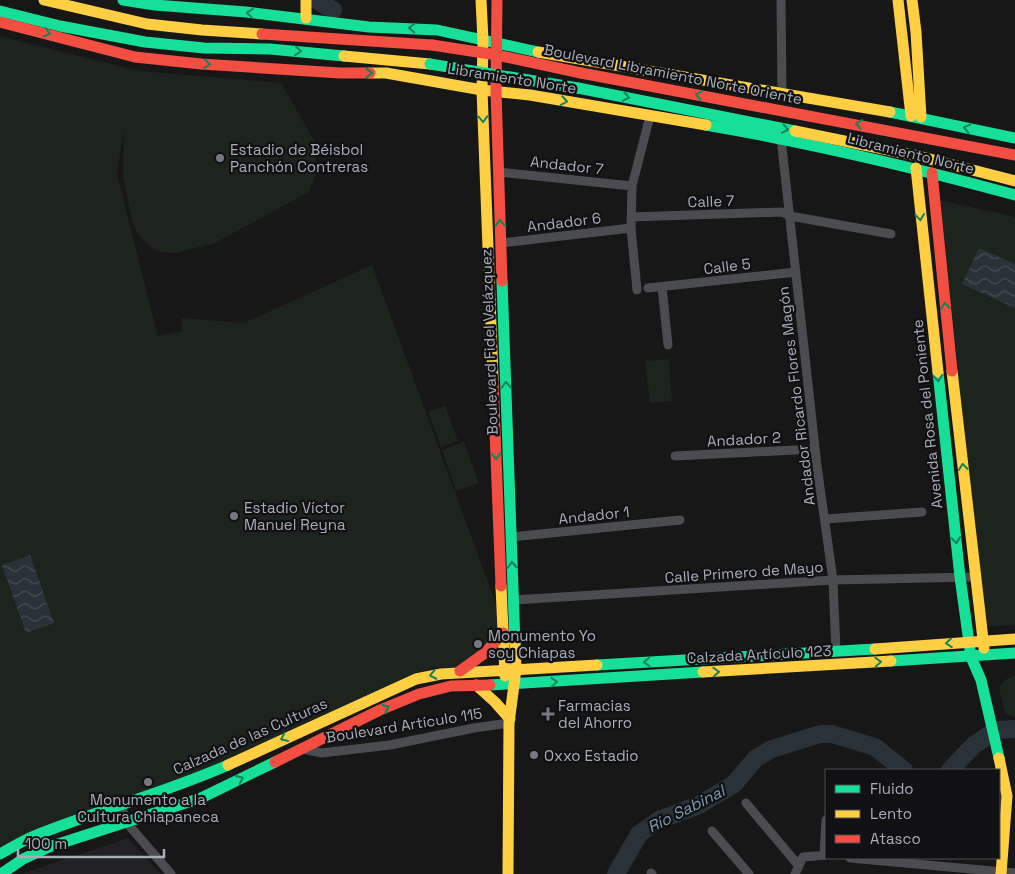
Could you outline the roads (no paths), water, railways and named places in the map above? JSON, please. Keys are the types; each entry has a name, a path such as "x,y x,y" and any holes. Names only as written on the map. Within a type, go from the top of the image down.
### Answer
{"main road":[{"name":"Libramiento Norte","path":"44,0 147,24 193,29 432,44"},
{"path":"123,0 303,18 370,27 437,30 538,52 916,116 1015,138"},
{"path":"301,0 303,18"},
{"path":"303,18 306,0"},
{"name":"Boulevard Fidel Velázquez","path":"481,0 483,40 482,90 503,633 510,669"},
{"name":"Boulevard Fidel Velázquez","path":"497,0 496,91 498,172 514,600 510,669 508,874"},
{"path":"898,0 916,116"},
{"path":"912,0 916,32 916,116"},
{"name":"Libramiento Norte","path":"0,11 60,26 145,42 204,48 270,49 430,64 578,88 908,154 1015,181"},
{"name":"Libramiento Norte","path":"0,22 136,56 210,64 386,73 482,90 530,95 781,138 916,168 1015,194"},
{"path":"432,80 449,76 457,70 459,60 458,48 453,38 447,33 437,30"},
{"name":"Boulevard Libramiento Norte Oriente","path":"432,44 1015,155"},
{"path":"530,95 520,86 517,71 522,59 538,52"},
{"name":"Avenida Rosa del Poniente","path":"916,168 960,577 971,657 981,680"},
{"name":"Avenida Rosa del Poniente","path":"932,173 983,641 984,655 981,680"},
{"path":"458,672 475,662 503,633"},
{"name":"Calzada Artículo 123","path":"510,669 836,652 1015,639"},
{"name":"Calzada Artículo 123","path":"510,684 1015,653"},
{"name":"Calzada de las Culturas","path":"0,854 32,837 89,815 203,776 416,679 458,672 510,669"},
{"path":"981,680 1007,796 1001,873"},
{"path":"1,874 22,859 49,847 201,798 380,710 419,694 450,686 510,684"},
{"path":"476,685 495,702 509,721"}],"street":[{"path":"781,0 782,94"},
{"path":"637,290 631,228 632,186 650,116"},
{"name":"Andador Ricardo Flores Magón","path":"781,138 815,449 832,580 836,652"},
{"name":"Andador 7","path":"498,172 632,186"},
{"name":"Calle 7","path":"631,217 782,212 790,216 891,234"},
{"name":"Andador 6","path":"501,243 631,228"},
{"name":"Calle 5","path":"648,288 796,272"},
{"path":"662,287 668,345"},
{"name":"Andador 2","path":"675,456 815,449"},
{"path":"825,519 922,512"},
{"name":"Andador 1","path":"511,537 680,520"},
{"name":"Calle Primero de Mayo","path":"514,600 832,580 975,577"},
{"name":"Boulevard Artículo 115","path":"303,749 322,753 390,745 509,721"},
{"path":"746,803 797,870 803,857 825,855"},
{"path":"121,804 126,822 172,874"},
{"path":"712,831 749,874"},
{"path":"860,859 1015,873"}],"water":[{"path":"979,248 1015,264 1015,308 962,284"},
{"path":"30,555 54,623 26,633 2,565"}],"waterway":[{"path":"316,0 333,10"},
{"name":"Río Sabinal","path":"951,769 974,745 996,730 1015,729"},
{"name":"Río Sabinal","path":"616,874 639,834 659,820 699,805 734,784 756,758 772,749 820,734 832,734 875,747 903,769"}],"place":[{"name":"Estadio de Béisbol Panchón Contreras","path":"220,158"},
{"name":"Estadio Víctor Manuel Reyna","path":"234,516"},
{"name":"Monumento Yo soy Chiapas","path":"478,644"},
{"name":"Farmacias del Ahorro","path":"548,714"},
{"name":"Oxxo Estadio","path":"534,755"},
{"name":"Monumento a la Cultura Chiapaneca","path":"148,782"}]}
